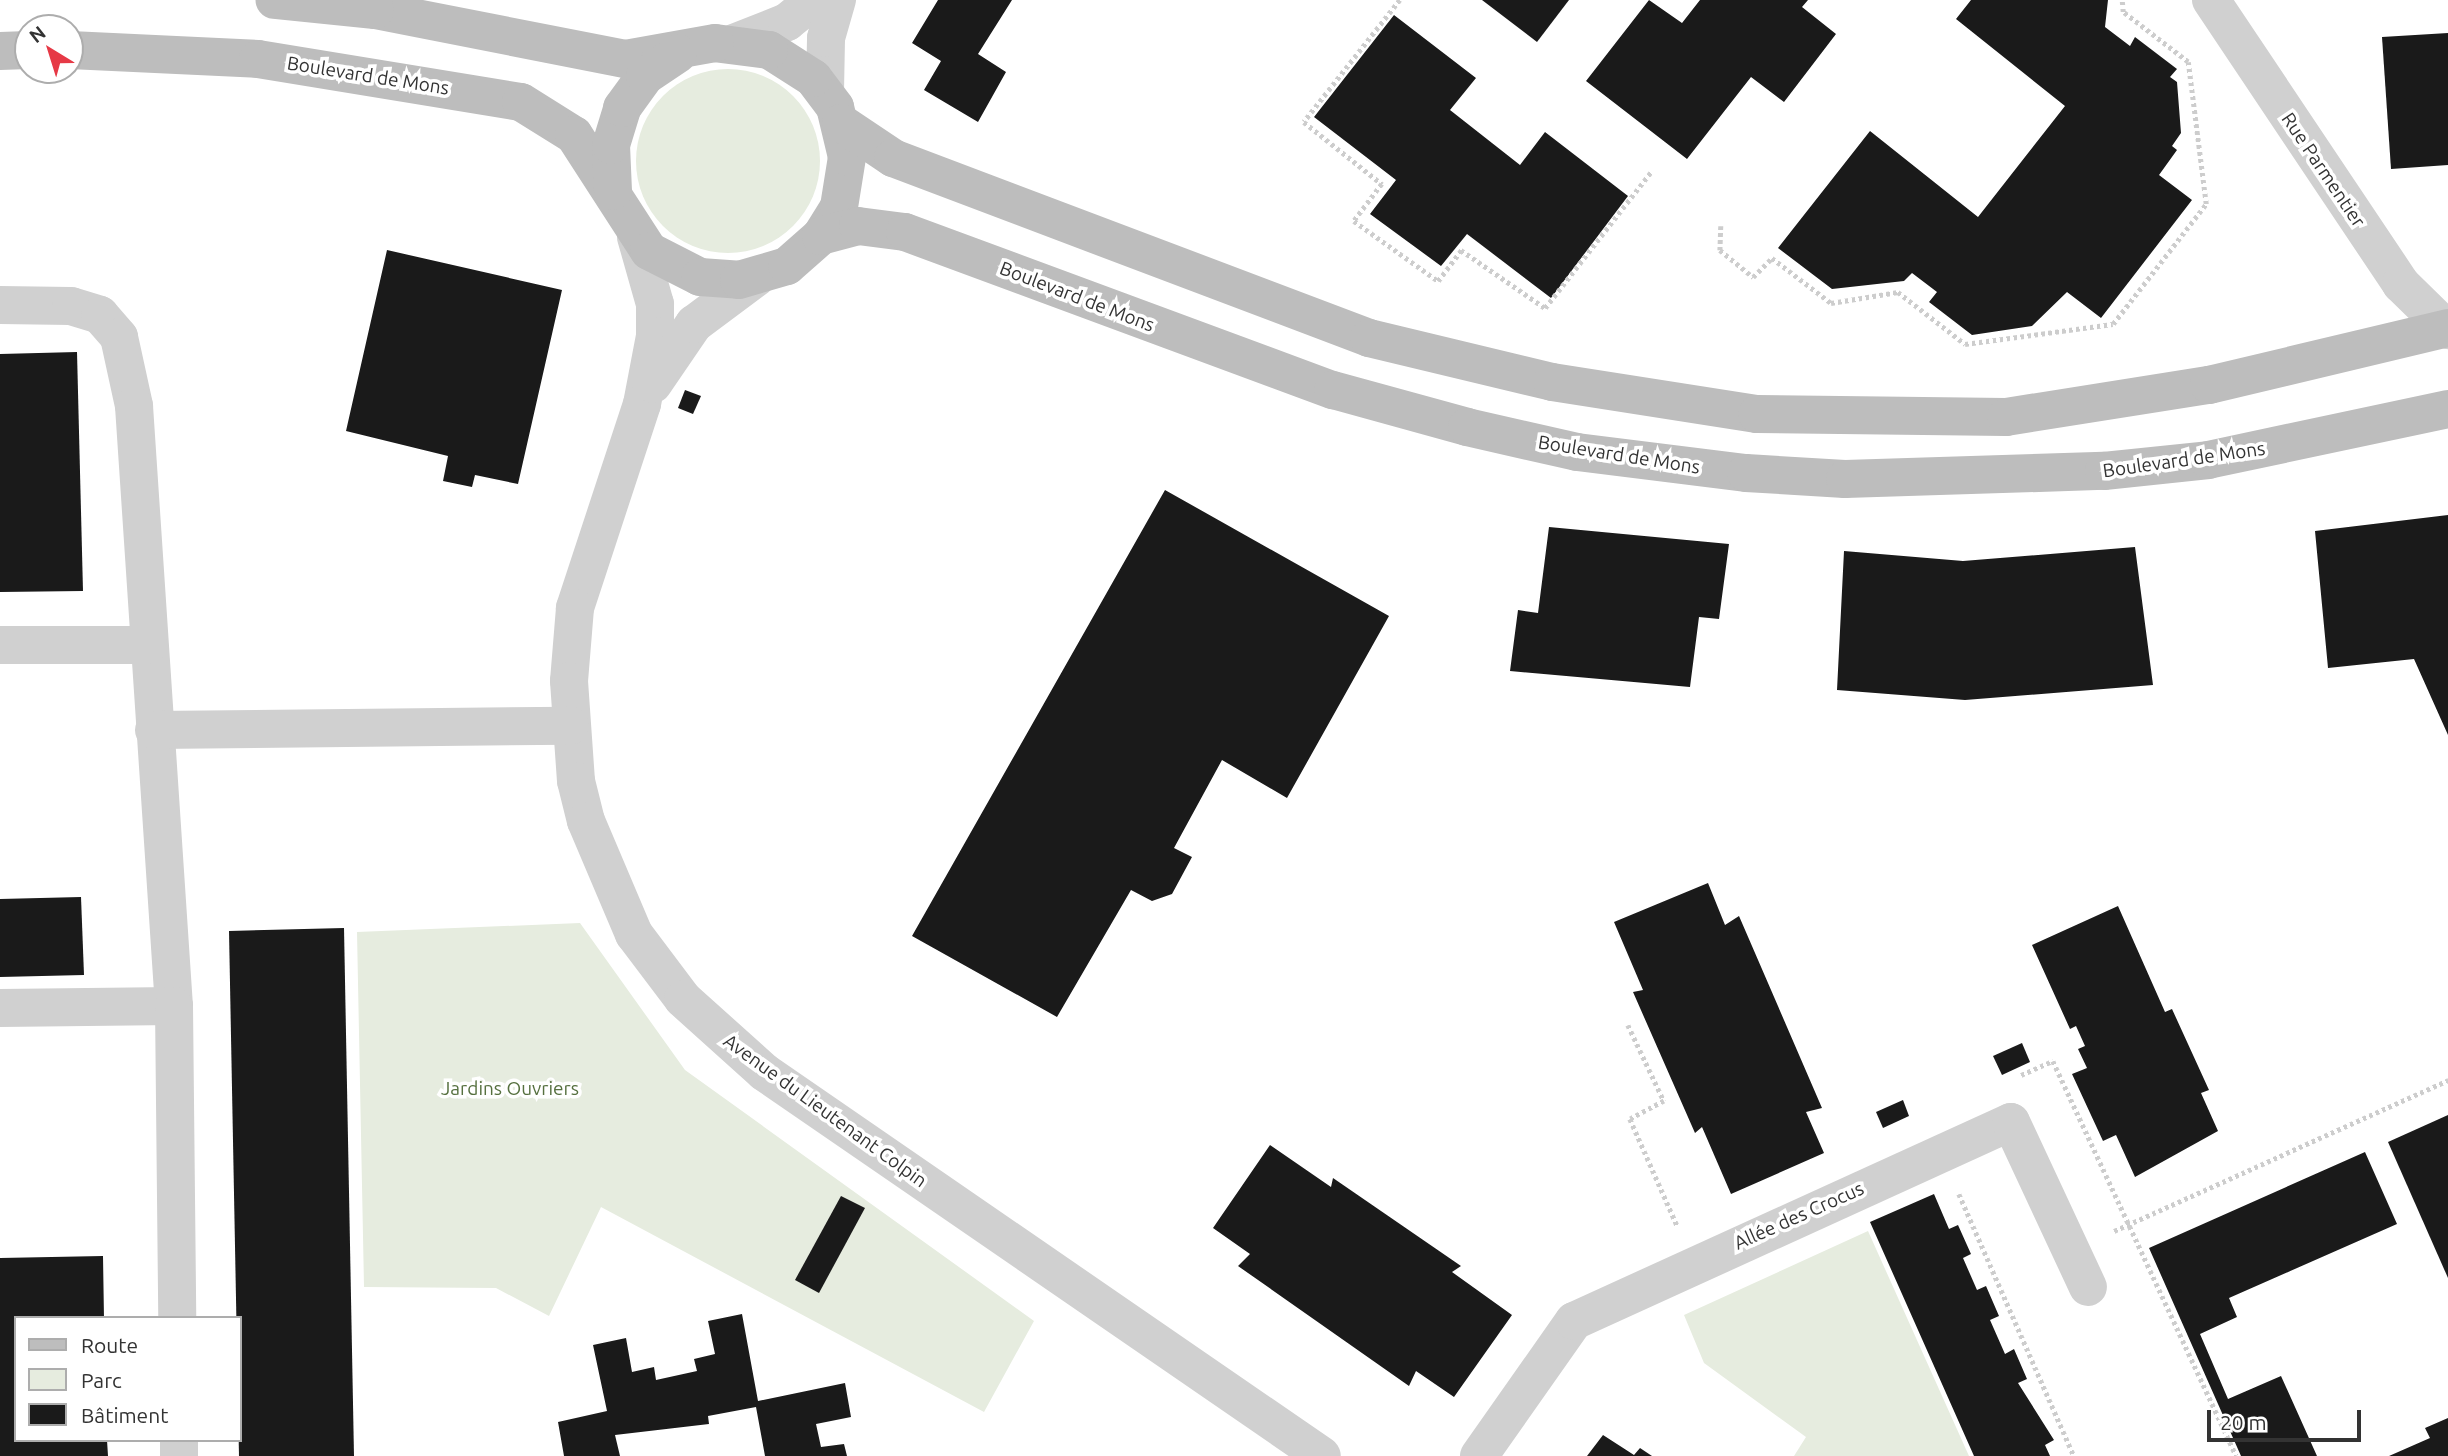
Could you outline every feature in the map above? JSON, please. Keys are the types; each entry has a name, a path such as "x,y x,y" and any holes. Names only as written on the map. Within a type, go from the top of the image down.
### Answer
{"main road":[{"name":"Boulevard de Mons","path":"274,0 375,10 625,59 734,43 785,57 833,107 893,158 1369,338 1552,383 1757,414 2006,417 2196,387 2447,329"},
{"name":"Boulevard de Mons","path":"617,202 611,145 622,108 645,76 696,47"},
{"name":"Boulevard de Mons","path":"84,51 258,59 521,102 574,135 636,237 665,262 700,277 757,277 787,266 821,236 847,174 833,107"},
{"name":"Boulevard de Mons","path":"821,236 858,226 905,232 1333,390 1466,428 1577,452 1745,473 1858,479 2104,471 2220,458 2448,409"}],"street":[{"path":"734,43 787,22 814,0"},
{"path":"833,107 826,38 837,0"},
{"name":"Rue Parmentier","path":"2211,0 2401,284 2447,329"},
{"name":"Avenue du Lieutenant Colpin","path":"636,237 654,304 655,336 642,404 575,608 570,726 586,821 617,900 660,970 707,1023 764,1072 1322,1456"},
{"name":"Avenue du Lieutenant Colpin","path":"642,404 694,324 757,277"},
{"path":"0,305 71,306 100,315 119,337 134,406 174,1006 177,1316"},
{"path":"0,645 148,645"},
{"path":"154,730 570,726"},
{"path":"0,1007 174,1006"},
{"name":"Allée des Crocus","path":"1479,1456 1574,1321 2011,1122 2088,1287"}],"path":[{"path":"1400,0 1304,122 1382,184 1354,220 1438,281 1461,250 1545,308 1651,172"},
{"path":"1721,226 1720,250 1753,277 1772,258 1831,303 1898,292 1965,344 2113,324 2206,204 2188,62 2123,12 2122,0"},
{"path":"2070,1250 2448,1080"},
{"path":"1940,1153 2074,1456"}],"green space":[{"path":"728,69 746,70 763,76 779,84 793,96 805,110 813,126 819,143 819,179 813,196 805,212 793,226 779,238 763,246 746,252 728,253 710,252 693,246 677,238 663,226 651,212 643,196 637,179 636,161 637,143 643,126 651,110 663,96 677,84 693,76 710,70"},
{"name":"Jardins Ouvriers","path":"580,923 685,1070 1034,1321 984,1412 601,1207 549,1316 496,1288 364,1287 357,932"},
{"path":"1868,1231 1969,1456 1794,1456 1806,1437 1704,1363 1684,1315"}],"building":[{"path":"938,0 1012,0 978,54 1006,72 978,122 924,90 941,61 912,43"},
{"path":"1482,0 1569,0 1537,42"},
{"path":"1649,0 1682,23 1700,0 1808,0 1802,7 1836,34 1784,102 1751,77 1687,159 1586,81"},
{"path":"1971,0 2108,0 2105,27 2130,46 2135,37 2177,69 2170,77 2177,82 2181,133 2172,146 2177,150 2159,175 2192,200 2101,318 2067,292 2032,326 1972,335 1929,302 1937,292 1912,273 1904,281 1832,289 1778,248 1870,131 1978,217 2065,106 1956,19"},
{"path":"1394,15 1476,78 1450,110 1520,165 1545,132 1628,196 1551,298 1467,234 1441,266 1370,214 1396,180 1314,117"},
{"path":"2448,33 2448,165 2391,169 2382,37"},
{"path":"387,250 562,290 518,484 475,475 472,487 443,481 448,456 346,431"},
{"path":"77,352 83,591 0,592 0,354"},
{"path":"685,390 701,396 693,414 678,408"},
{"path":"1165,490 1389,616 1287,798 1222,760 1174,848 1192,857 1172,894 1152,901 1131,890 1057,1017 912,936"},
{"path":"2448,515 2448,735 2414,659 2328,668 2315,531"},
{"path":"1549,527 1729,544 1719,619 1699,617 1690,687 1510,671 1518,610 1538,613"},
{"path":"2135,547 2153,685 1965,700 1837,690 1844,551 1963,561"},
{"path":"1708,883 1725,925 1739,916 1822,1108 1806,1112 1824,1153 1731,1194 1702,1127 1695,1133 1633,992 1643,990 1614,922"},
{"path":"81,897 84,975 0,977 0,899"},
{"path":"2118,906 2165,1012 2172,1009 2209,1090 2201,1093 2218,1131 2135,1177 2116,1135 2103,1141 2072,1074 2087,1068 2078,1049 2085,1046 2076,1026 2070,1029 2032,945"},
{"path":"344,928 354,1456 239,1456 239,1442 242,1442 242,1316 236,1316 229,931"},
{"path":"2022,1043 2030,1062 2002,1075 1993,1056"},
{"path":"1903,1100 1909,1116 1883,1128 1876,1112"},
{"path":"2448,1115 2448,1278 2388,1142"},
{"path":"1270,1145 1331,1187 1333,1178 1461,1266 1452,1272 1512,1315 1454,1397 1416,1371 1409,1386 1238,1266 1250,1254 1213,1228"},
{"path":"2365,1152 2397,1224 2229,1298 2237,1317 2200,1334 2228,1399 2281,1376 2317,1456 2241,1456 2149,1248"},
{"path":"1934,1194 1949,1229 1958,1225 1971,1254 1963,1258 1977,1290 1986,1286 1999,1316 1990,1320 2005,1354 2014,1349 2027,1379 2018,1383 2054,1440 2045,1445 2050,1456 1974,1456 1870,1222"},
{"path":"841,1196 865,1208 819,1293 795,1280"},
{"path":"103,1256 104,1316 14,1316 14,1442 107,1442 108,1456 0,1456 0,1258"},
{"path":"742,1314 758,1401 845,1383 851,1417 816,1424 821,1447 844,1444 847,1456 765,1456 756,1407 708,1416 709,1424 615,1435 620,1456 564,1456 558,1422 607,1411 593,1345 626,1338 632,1372 654,1367 656,1380 697,1371 694,1359 715,1354 708,1321"},
{"path":"2448,1418 2448,1456 2389,1456 2430,1438 2425,1428"},
{"path":"1603,1435 1634,1455 1640,1448 1652,1456 1587,1456"}]}
